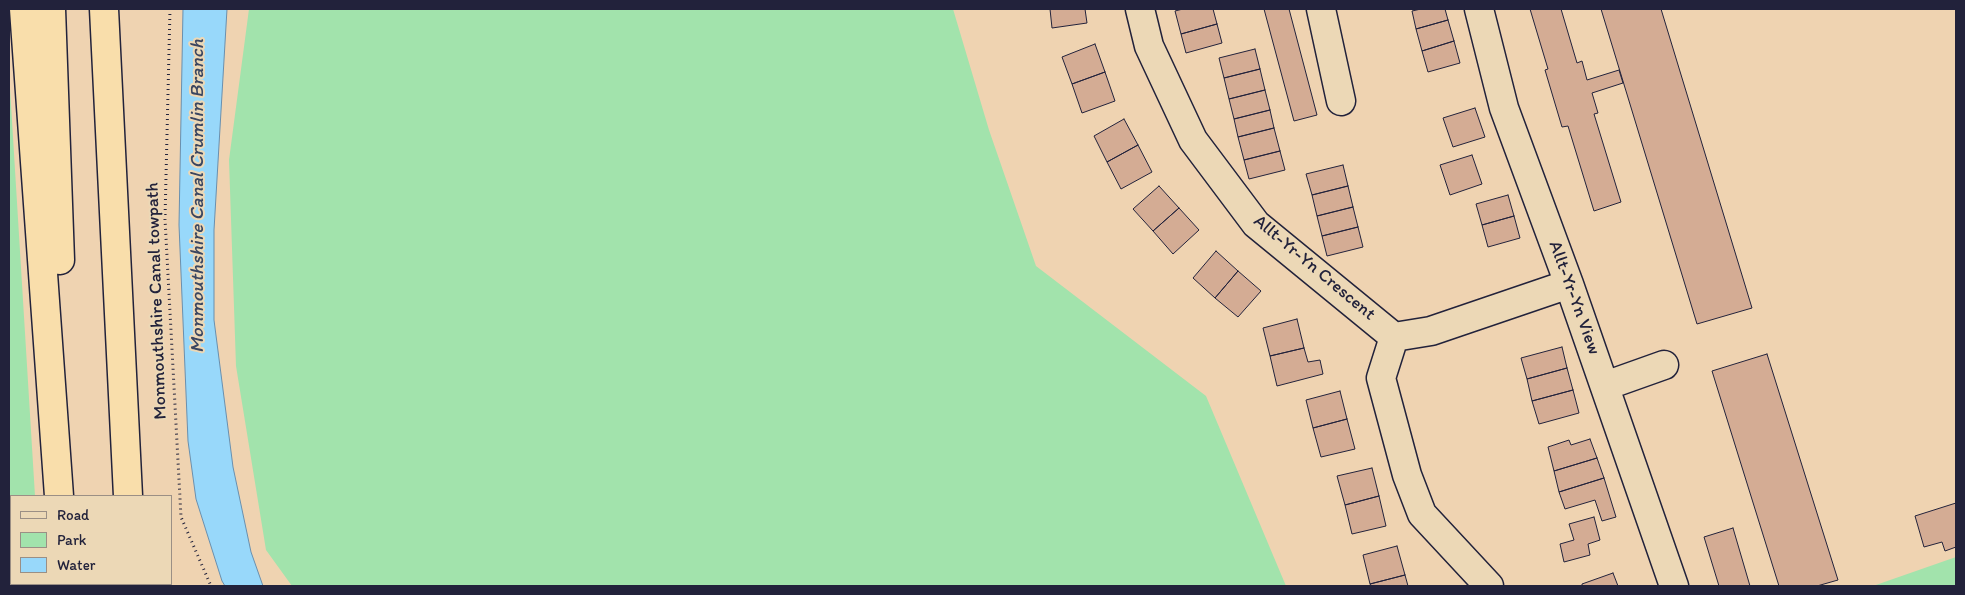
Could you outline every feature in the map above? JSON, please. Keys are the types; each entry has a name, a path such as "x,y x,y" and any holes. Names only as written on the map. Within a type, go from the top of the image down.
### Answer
{"highway":[{"path":"24,9 60,495"},
{"path":"51,9 68,495"},
{"path":"104,9 128,495"}],"street":[{"name":"Allt-Yr-Yn Crescent","path":"1140,9 1149,46 1194,140 1256,224 1394,337"},
{"path":"1320,9 1341,101"},
{"name":"Allt-Yr-Yn View","path":"1479,9 1504,108 1570,284 1674,586"},
{"path":"1489,586 1422,514 1406,475 1382,378 1394,337 1431,331 1570,284"},
{"path":"1605,386 1664,366"}],"path":[{"name":"Monmouthshire Canal towpath","path":"170,9 165,219 181,517 211,586"}],"green space":[{"path":"249,9 953,9 989,130 1036,266 1206,396 1286,586 292,586 266,550 236,366 229,160"},
{"path":"9,72 35,495 10,495 10,585 40,586 9,586"},
{"path":"1956,557 1956,586 1873,586"}],"water":[{"name":"Monmouthshire Canal Crumlin Branch","path":"183,9 227,9 214,230 214,320 233,467 251,552 263,586 225,586 196,499 188,441 179,225"}],"building":[{"path":"1050,9 1085,9 1087,23 1052,28"},
{"path":"1183,9 1213,9 1217,24 1181,34 1175,11"},
{"path":"1264,9 1289,9 1317,115 1294,121"},
{"path":"1445,9 1448,20 1416,29 1412,11"},
{"path":"1530,9 1561,9 1577,63 1582,61 1587,80 1619,70 1623,83 1592,93 1598,113 1594,114 1621,202 1594,211 1568,126 1562,127 1545,70 1548,69"},
{"path":"1601,9 1661,9 1752,308 1697,324"},
{"path":"1448,20 1454,41 1422,51 1416,29"},
{"path":"1217,24 1222,43 1186,53 1181,34"},
{"path":"1454,41 1460,63 1428,72 1422,51"},
{"path":"1095,44 1105,72 1072,84 1062,57"},
{"path":"1255,49 1260,69 1224,78 1219,58"},
{"path":"1260,69 1265,90 1229,99 1224,78"},
{"path":"1105,72 1115,101 1082,113 1072,84"},
{"path":"1265,90 1270,110 1234,119 1229,99"},
{"path":"1475,108 1485,137 1453,147 1443,118"},
{"path":"1270,110 1274,128 1238,137 1234,119"},
{"path":"1124,119 1138,145 1107,162 1094,136"},
{"path":"1274,128 1280,151 1244,160 1238,137"},
{"path":"1138,145 1152,172 1121,189 1107,162"},
{"path":"1280,151 1285,170 1249,179 1244,160"},
{"path":"1472,155 1482,184 1450,195 1440,165"},
{"path":"1343,165 1348,186 1312,195 1306,174"},
{"path":"1159,186 1179,208 1153,231 1133,209"},
{"path":"1348,186 1353,207 1317,216 1312,195"},
{"path":"1508,195 1514,216 1482,225 1476,204"},
{"path":"1353,207 1358,227 1322,236 1317,216"},
{"path":"1179,208 1199,230 1173,254 1153,231"},
{"path":"1514,216 1520,238 1488,247 1482,225"},
{"path":"1358,227 1363,247 1327,256 1322,236"},
{"path":"1216,251 1238,271 1215,298 1193,278"},
{"path":"1238,271 1261,291 1238,317 1215,298"},
{"path":"1297,319 1304,348 1270,356 1263,328"},
{"path":"1562,347 1567,368 1527,379 1521,358"},
{"path":"1304,348 1308,362 1320,360 1323,374 1277,386 1270,356"},
{"path":"1767,354 1838,580 1817,586 1779,586 1712,371"},
{"path":"1567,368 1573,390 1532,401 1527,379"},
{"path":"1573,390 1579,413 1539,424 1532,401"},
{"path":"1340,391 1347,419 1313,428 1306,400"},
{"path":"1347,419 1355,449 1321,457 1313,428"},
{"path":"1590,439 1597,458 1554,471 1548,447 1569,440 1571,445"},
{"path":"1597,458 1604,478 1559,492 1554,471"},
{"path":"1372,468 1379,496 1345,505 1337,476"},
{"path":"1604,478 1616,517 1602,521 1595,500 1565,509 1559,492"},
{"path":"1379,496 1386,526 1352,534 1345,505"},
{"path":"1956,503 1956,547 1945,551 1942,542 1924,547 1915,516"},
{"path":"1594,517 1600,540 1588,544 1590,555 1564,562 1560,544 1574,540 1569,524"},
{"path":"1733,528 1750,586 1719,586 1704,537"},
{"path":"1397,546 1405,575 1370,584 1363,555"},
{"path":"1613,573 1618,586 1582,586 1582,584"},
{"path":"1405,575 1408,586 1371,586 1370,584"}]}
